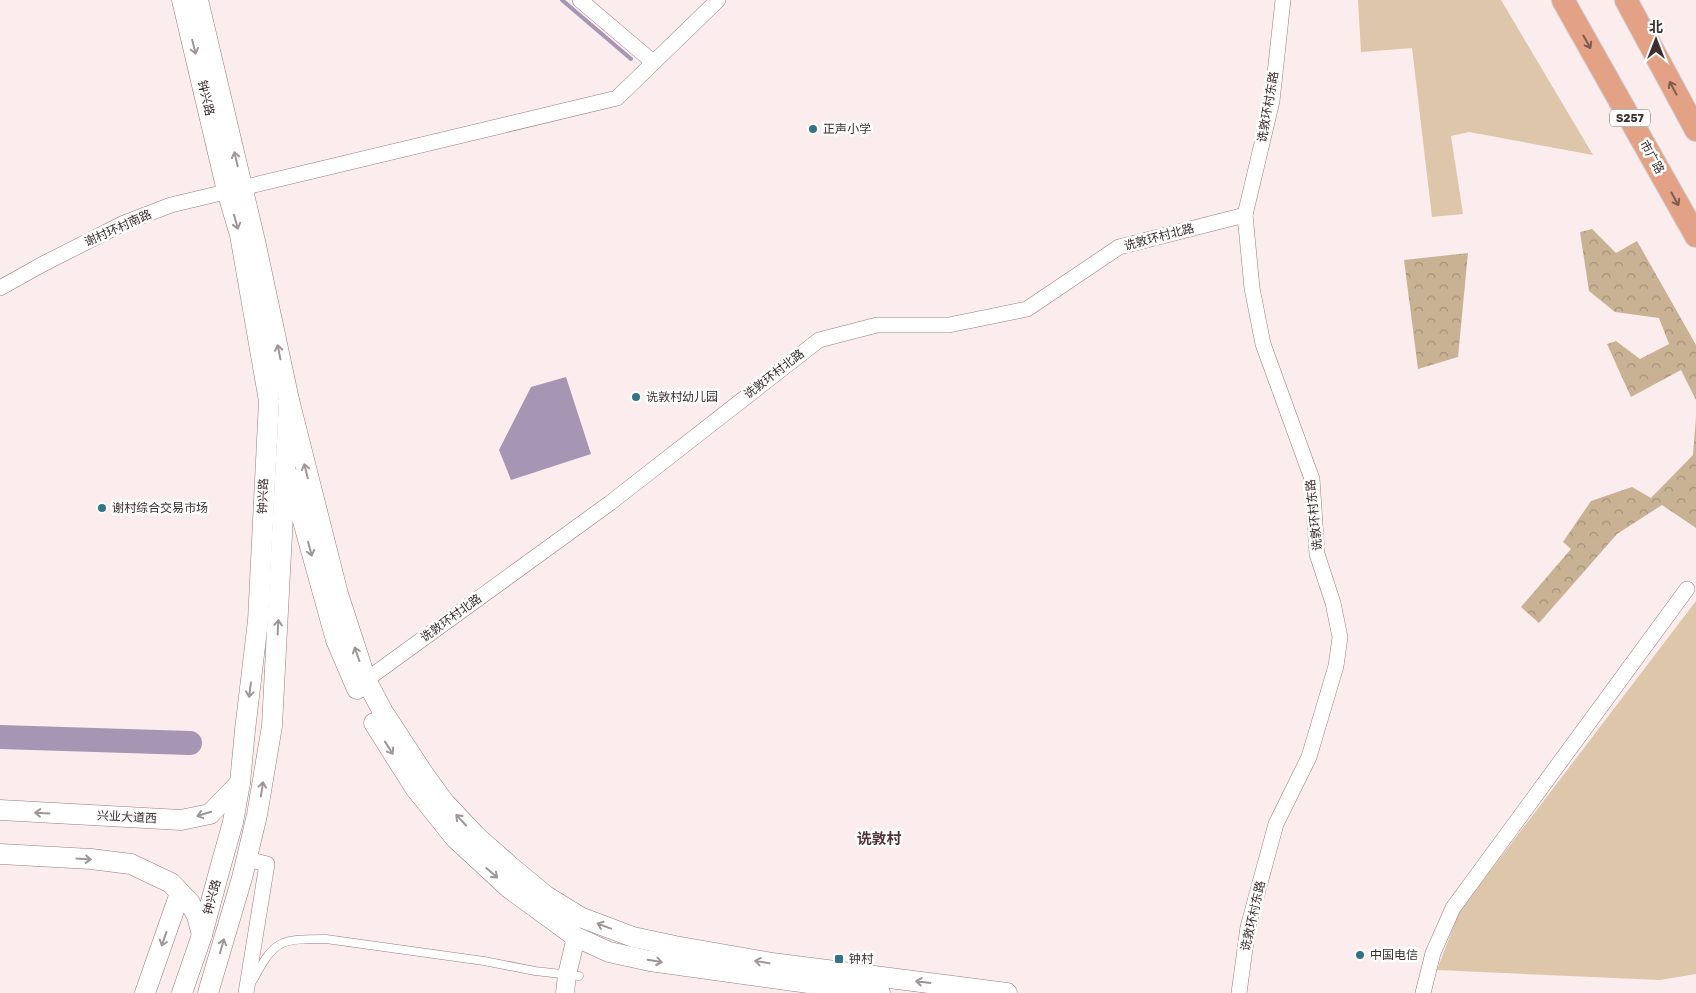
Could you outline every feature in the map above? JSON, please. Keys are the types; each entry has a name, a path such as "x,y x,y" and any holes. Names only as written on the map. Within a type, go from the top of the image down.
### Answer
{"main road":[{"name":"钟兴路","path":"182,0 235,189 288,400 286,460 301,518 272,726 257,815 208,993"},
{"name":"钟兴路","path":"182,993 202,935 233,822 240,783 244,730 258,621 269,401 240,235 235,189 198,0"},
{"name":"市广路","path":"1563,0 1696,236"},
{"path":"1626,0 1696,130"},
{"path":"288,400 301,518 336,640 363,703 415,788 455,838 478,862 509,888 576,937 609,952 650,960 880,993"},
{"path":"269,401 286,460"},
{"path":"301,518 338,594 366,680 383,712 444,802 511,868 546,896 580,917 632,936 676,946 772,963 1007,993"},
{"path":"262,519 301,518"},
{"name":"兴业大道西","path":"0,810 181,820 210,814 240,783"},
{"path":"0,854 91,859 131,864 171,883 190,903 197,916 202,935"},
{"path":"145,993 180,893"}],"street":[{"path":"580,0 653,62"},
{"name":"谢村环村南路","path":"0,288 124,222 171,205 617,98 718,0"},
{"name":"诜敦环村东路","path":"1239,993 1248,927 1276,824 1309,757 1336,666 1340,637 1333,603 1318,554 1312,480 1263,344 1252,288 1246,215 1272,102 1283,0"},
{"name":"诜敦环村北路","path":"366,680 610,504 819,340 877,325 949,325 1027,309 1119,247 1246,215"},
{"path":"1423,993 1433,953 1453,908 1687,589"},
{"path":"246,860 267,864 246,993"},
{"path":"565,993 575,981 576,937 580,917"}],"lane":[{"path":"246,993 264,958 271,950 288,940 326,939 484,961 575,981"}],"shaded area":[{"path":"1358,0 1501,0 1593,155 1469,132 1451,136 1463,214 1432,217 1412,48 1361,52"},
{"path":"566,377 591,454 511,480 499,450 531,387"},
{"path":"1696,601 1696,974 1660,980 1437,970 1459,912"}],"green space":[{"path":"1592,229 1616,253 1637,241 1696,345 1696,400 1681,370 1631,397 1607,344 1616,341 1640,359 1669,344 1659,318 1615,312 1589,291 1580,232"},
{"path":"1468,253 1458,357 1418,369 1404,260"},
{"path":"1696,417 1696,528 1662,505 1617,534 1539,623 1521,607 1571,549 1563,542 1591,501 1632,487 1651,498 1693,455"}],"waterway":[{"path":"562,0 631,59"},
{"path":"0,737 190,743"}],"place":[{"name":"正声小学","path":"813,129"},
{"name":"诜敦村幼儿园","path":"636,397"},
{"name":"谢村综合交易市场","path":"102,508"},
{"name":"中国电信","path":"1360,955"},
{"name":"钟村","path":"839,959"}],"district":[{"name":"诜敦村","path":"879,839"}]}
